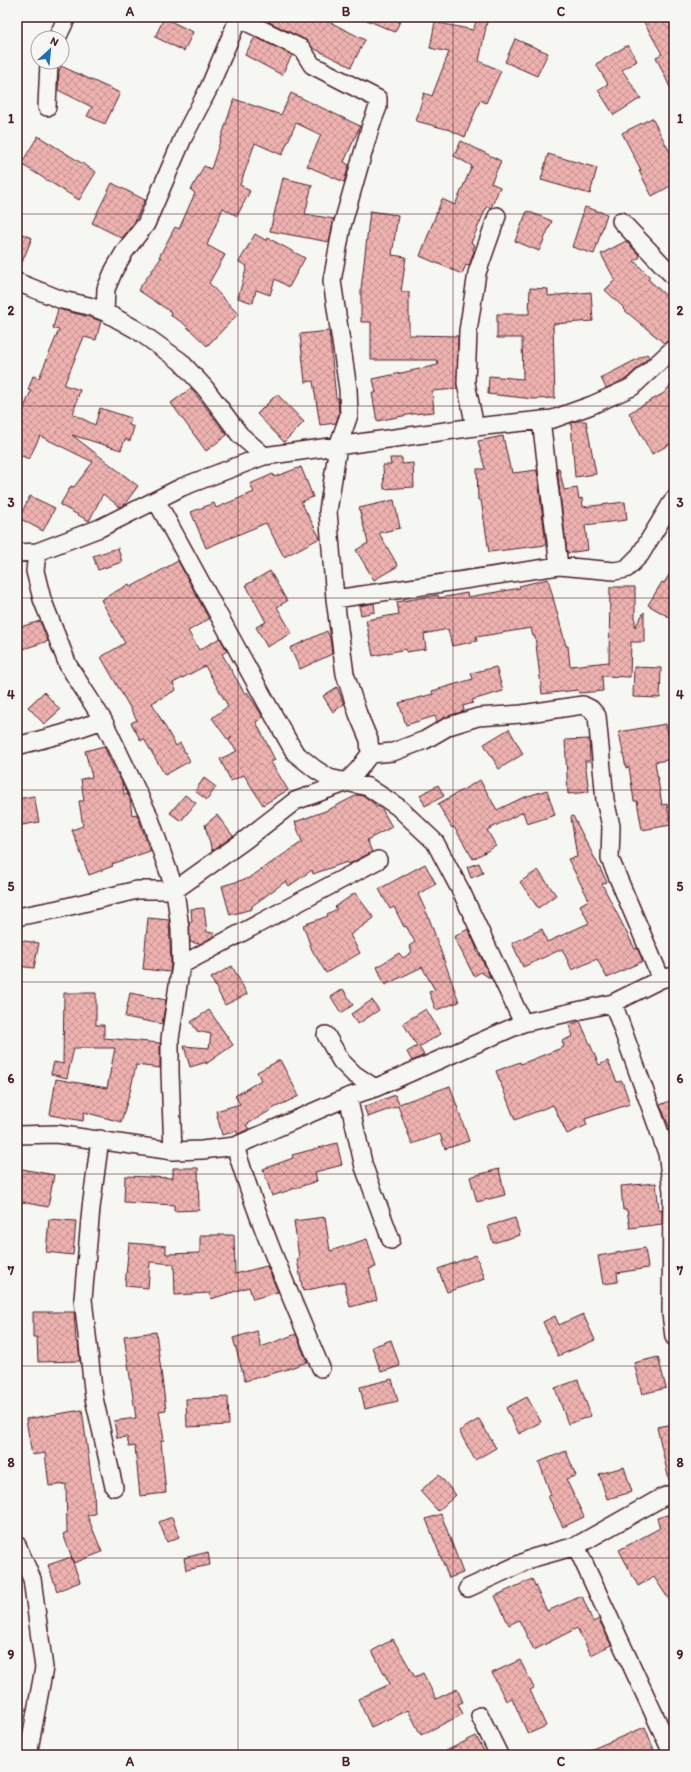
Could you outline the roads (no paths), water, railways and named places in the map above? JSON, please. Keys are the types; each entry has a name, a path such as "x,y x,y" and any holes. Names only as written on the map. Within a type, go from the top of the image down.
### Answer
{"street":[{"path":"61,30 67,17"},
{"path":"17,917 58,910 137,890 175,890 295,802 345,783 358,770 370,754 369,740 358,714 345,674 335,599 328,511 338,446 349,415 348,389 332,281 342,226 371,125 378,107 378,99 312,65 302,50 238,17 210,88 183,138 146,224 125,251 114,270 106,289 104,312"},
{"path":"47,107 49,70"},
{"path":"475,427 466,383 468,331 477,273 497,216"},
{"path":"621,220 674,277"},
{"path":"17,282 62,300 89,306 104,312 138,330 180,361 205,388 240,435 264,456"},
{"path":"17,553 37,552 100,528 182,486 264,456 475,427 553,419 592,405 632,387 674,348"},
{"path":"541,420 559,566"},
{"path":"335,599 559,566 614,571 626,569 640,555 674,499"},
{"path":"156,500 295,753 329,778 368,788 398,807 435,842 462,893 523,1023"},
{"path":"37,552 35,571 42,600 68,665 103,720 149,816 175,890 180,928 181,965 170,1039 173,1151"},
{"path":"17,1136 56,1134 100,1139 173,1151 202,1150 235,1146 348,1097 375,1088 523,1023 613,1003 668,977 610,859 611,826 605,800 597,716 591,709 582,705 522,714 478,717 449,726 424,740 393,752 370,754"},
{"path":"17,746 62,734 103,720"},
{"path":"181,965 378,860"},
{"path":"613,1003 671,1151 672,1314 674,1337"},
{"path":"326,1035 341,1061 354,1074 375,1088"},
{"path":"348,1097 364,1168 391,1240"},
{"path":"100,1139 91,1208 83,1299 94,1398 114,1487"},
{"path":"235,1146 246,1183 270,1247 322,1368"},
{"path":"468,1588 533,1558 576,1546 661,1498 674,1493"},
{"path":"17,1545 32,1579 44,1668 28,1755"},
{"path":"576,1546 673,1755"},
{"path":"480,1716 499,1755"}]}
